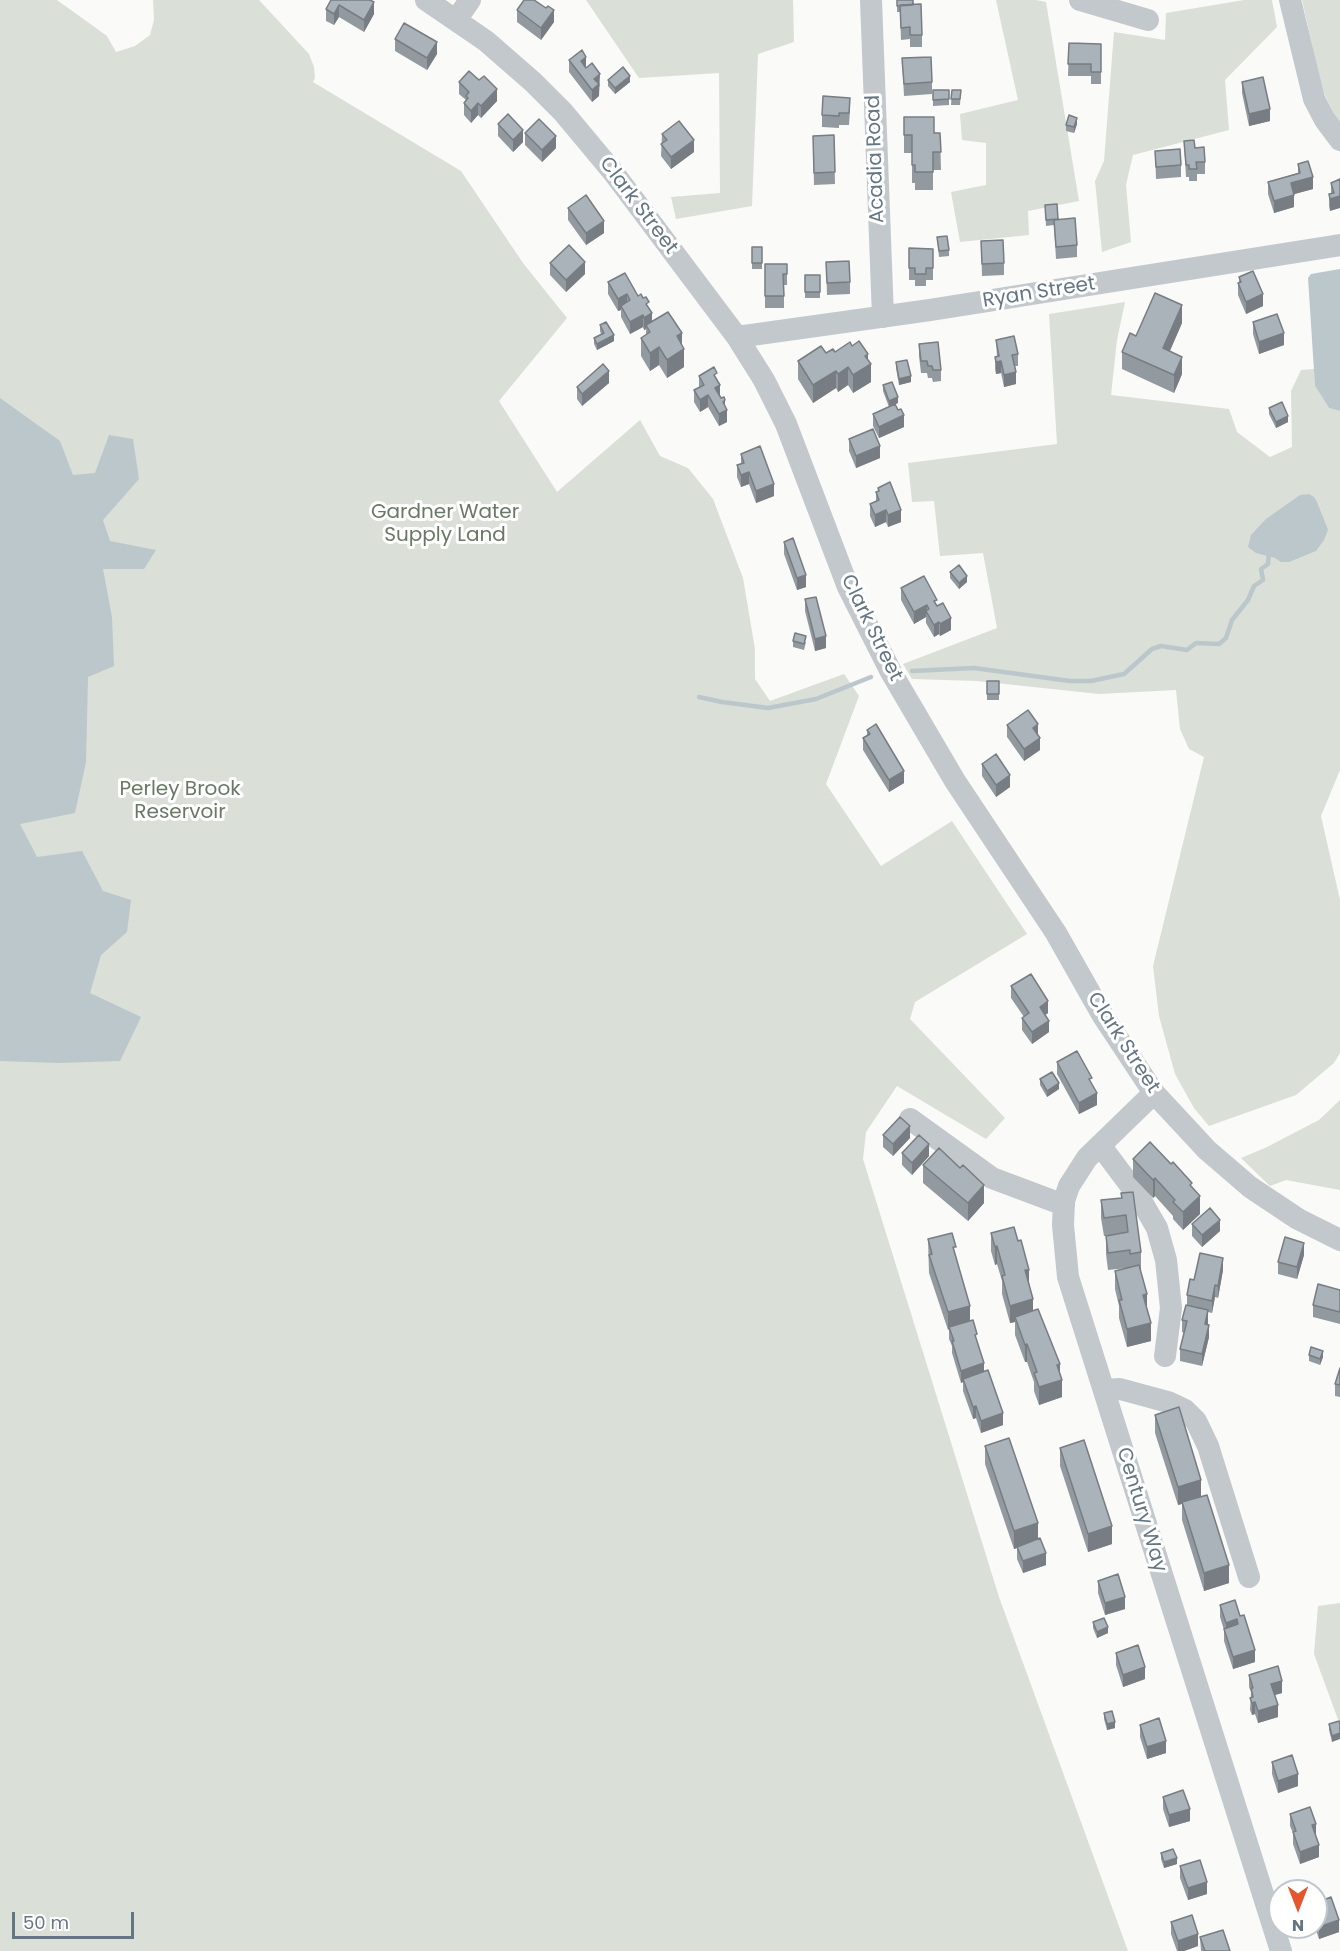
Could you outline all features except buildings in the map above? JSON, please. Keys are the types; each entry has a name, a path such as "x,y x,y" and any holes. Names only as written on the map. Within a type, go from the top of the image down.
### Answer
{"street":[{"name":"Clark Street","path":"426,0 486,41 518,68 577,128 737,337 764,380 786,424 848,587 891,672 955,781 1056,933 1103,1016 1154,1093 1207,1150 1250,1187 1298,1219 1340,1240"},
{"path":"456,20 470,0"},
{"name":"Acadia Road","path":"872,0 883,317"},
{"path":"1080,0 1148,20"},
{"path":"1290,0 1314,99 1325,120 1340,140"},
{"name":"Ryan Street","path":"737,337 883,317 1340,245"},
{"name":"Century Way","path":"1154,1093 1100,1145 1076,1174 1066,1193 1063,1225 1068,1277 1281,1951"},
{"path":"910,1119 992,1178 1064,1205"},
{"path":"1100,1145 1139,1197 1156,1228 1166,1260 1171,1308 1165,1356"},
{"path":"1104,1390 1120,1389 1168,1402 1185,1410 1196,1421 1208,1446 1248,1577"}],"green space":[{"name":"Gardner Water Supply Land","path":"0,0 57,0 107,36 116,52 135,46 150,35 154,20 153,0 259,0 309,54 314,67 313,82 461,171 523,263 567,318 499,401 557,492 640,420 660,456 688,468 713,499 743,578 755,649 755,679 770,701 844,674 859,696 826,784 881,866 952,821 1027,934 915,1002 910,1019 1005,1118 986,1139 897,1086 866,1132 863,1159 999,1597 1128,1951 0,1951"},
{"path":"586,0 793,0 794,42 758,54 752,206 676,219 671,197 720,193 719,73 639,78"},
{"path":"996,0 1046,2 1079,201 1028,211 1029,235 960,242 951,192 986,185 986,143 962,140 960,114 1018,100"},
{"path":"1244,0 1272,0 1277,27 1225,80 1229,130 1133,155 1126,185 1131,242 1102,252 1095,181 1104,161 1114,32 1165,40 1166,13"},
{"path":"1302,0 1340,0 1340,126 1322,89"},
{"path":"1125,302 1117,340 1111,395 1229,409 1237,432 1270,457 1292,447 1291,391 1301,370 1314,369 1315,386 1329,408 1340,411 1340,770 1321,816 1340,900 1340,1053 1334,1063 1296,1095 1209,1126 1194,1108 1175,1074 1159,1016 1153,966 1204,757 1189,749 1180,729 1176,690 1099,694 977,681 912,679 903,664 997,628 983,553 940,556 934,501 912,502 908,463 1057,444 1049,314"},
{"path":"1340,1100 1340,1190 1286,1180 1270,1186 1241,1158 1319,1120"},
{"path":"1340,1603 1340,1725 1314,1654 1318,1606"}],"shaded area":[{"path":"1340,269 1340,411 1329,408 1315,386 1308,278 1311,274"},
{"name":"Perley Brook Reservoir","path":"0,398 60,441 73,475 95,473 109,435 133,439 139,479 103,520 110,541 156,550 144,569 103,569 112,617 114,666 88,677 86,762 75,813 20,824 37,857 82,851 103,891 131,900 127,932 101,955 90,993 141,1017 120,1061 58,1063 0,1061"},
{"path":"1309,494 1317,502 1328,530 1316,551 1289,562 1281,562 1256,553 1248,547 1251,535 1266,519 1300,495"}],"waterway":[{"path":"912,671 974,668 1070,681 1091,681 1124,674 1152,649 1161,646 1187,650 1196,643 1219,644 1226,638 1232,620 1248,600 1254,586 1263,580 1261,569 1268,564 1269,551"},
{"path":"699,697 768,708 816,699 871,677"}]}
